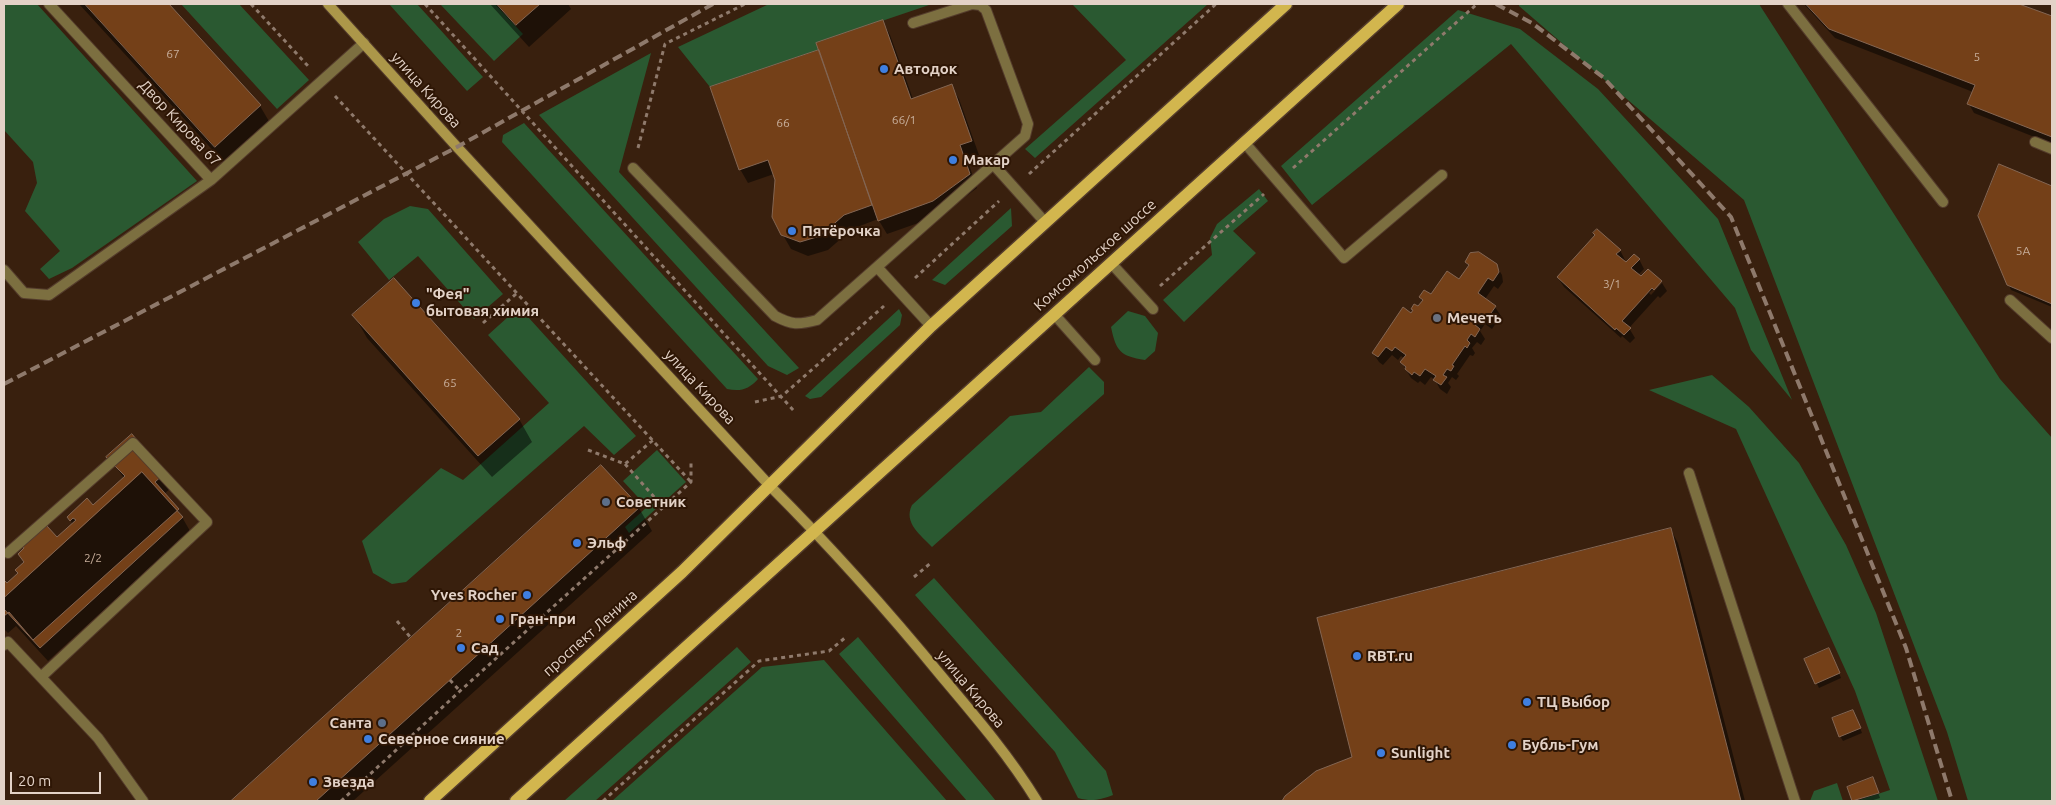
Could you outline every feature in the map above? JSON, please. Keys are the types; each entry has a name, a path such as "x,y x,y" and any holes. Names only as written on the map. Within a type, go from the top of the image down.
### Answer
{"main road":[{"name":"улица Кирова","path":"328,4 470,162 770,486 814,530 899,626 1000,746 1037,801"},
{"path":"770,486 931,326 1044,221 1286,4"},
{"name":"Комсомольское шоссе","path":"814,530 1398,4"},
{"name":"проспект Ленина","path":"430,801 682,572 770,486"},
{"path":"516,801 722,616 814,530"}],"lane":[{"name":"Двор Кирова 67","path":"49,4 211,180 364,43"},
{"path":"633,168 775,316 798,325 817,320 1025,136 1028,124 986,10 980,5 972,4 914,22"},
{"path":"1788,4 1943,202"},
{"path":"1244,142 1344,258 1442,174"},
{"path":"2035,142 2052,149"},
{"path":"994,164 1044,221"},
{"path":"4,270 24,293 49,295 211,180"},
{"path":"1111,263 1153,309"},
{"path":"877,267 931,326"},
{"path":"2010,300 2052,338"},
{"path":"1054,314 1096,360"},
{"path":"8,553 133,443 207,522 40,677"},
{"path":"1689,474 1795,801"},
{"path":"4,645 8,642 98,738 143,801"}],"path":[{"path":"251,4 691,482"},
{"path":"425,4 794,411"},
{"path":"633,168 665,44 745,4"},
{"path":"755,402 782,396 900,292 1216,4"},
{"path":"1145,300 1477,4"},
{"path":"483,324 517,293"},
{"path":"625,464 653,440"},
{"path":"588,450 625,464 663,507"},
{"path":"341,801 691,482 691,463"},
{"path":"914,577 932,562"},
{"path":"397,621 411,638"},
{"path":"603,801 759,661 829,651 846,637"},
{"path":"450,680 460,691"}],"green space":[{"path":"4,4 37,4 197,181 72,268 49,279 40,269 60,251 25,211 37,183 33,162 4,130"},
{"path":"181,4 239,4 309,80 277,109"},
{"path":"389,4 417,4 483,77 467,91"},
{"path":"440,4 495,4 523,34 494,61"},
{"path":"769,4 932,4 817,43 819,50 710,87 678,47"},
{"path":"1072,4 1208,4 1035,158 1025,149 1126,60"},
{"path":"1519,4 1759,4 2000,379 2052,438 2052,801 1968,801 1947,732 1744,200 1519,6"},
{"path":"1458,10 1520,29 1598,89 1718,219 1792,400 1751,350 1735,308 1511,44 1312,205 1281,166"},
{"path":"651,53 619,172 799,368 787,375 768,366 539,115"},
{"path":"524,123 758,379 755,382 741,390 727,389 502,142 503,135"},
{"path":"1259,189 1268,201 1233,231 1256,253 1184,322 1163,300 1212,255 1210,238 1217,224"},
{"path":"410,206 428,209 503,294 474,319 418,256 389,280 358,242 384,219"},
{"path":"1011,208 1012,226 945,285 932,280"},
{"path":"519,307 636,436 614,455 584,426 406,582 392,584 373,573 362,541 441,468 463,480 549,403 488,335"},
{"path":"899,309 902,315 900,325 821,397 810,399 805,396"},
{"path":"1128,311 1145,316 1158,333 1155,351 1145,360 1130,357 1120,351 1115,342 1111,327"},
{"path":"1089,367 1104,382 1104,394 932,547 911,523 910,511 912,505 1010,416 1041,412"},
{"path":"1712,375 1749,407 1799,463 1846,545 1876,613 1938,801 1856,801 1890,790 1855,691 1736,429 1649,390"},
{"path":"657,450 686,482 629,533 625,527 647,507 623,481"},
{"path":"934,578 1106,771 1113,795 1096,800 1078,798 1055,752 915,595"},
{"path":"858,637 996,801 967,801 839,654"},
{"path":"737,647 751,662 595,801 564,801"},
{"path":"824,660 947,801 612,801 762,667"},
{"path":"1837,783 1843,801 1810,801 1814,791"}],"building":[{"path":"85,4 169,4 261,105 215,147"},
{"path":"497,4 540,4 516,25"},
{"path":"1806,4 2019,4 2052,16 2052,137 1967,104 1975,85 1829,29"},
{"path":"883,20 911,99 952,84 972,141 960,145 970,174 933,201 878,221 816,43"},
{"path":"819,50 872,205 844,215 820,236 800,242 781,235 772,217 775,180 768,160 739,170 710,87"},
{"path":"1999,164 2052,186 2052,304 2007,285 1978,216"},
{"path":"1597,229 1621,250 1616,254 1626,262 1634,254 1640,259 1631,268 1641,276 1648,269 1662,281 1654,290 1652,288 1622,321 1631,328 1624,335 1616,328 1615,330 1557,277 1595,235 1593,233"},
{"name":"Мечеть","path":"1479,252 1497,264 1499,272 1493,281 1488,278 1478,293 1496,306 1486,320 1479,316 1474,324 1480,329 1475,337 1471,334 1467,340 1470,343 1467,348 1465,346 1452,365 1454,366 1451,371 1447,369 1443,375 1447,377 1441,385 1433,380 1436,376 1425,369 1420,376 1414,372 1412,375 1400,362 1406,355 1395,347 1392,351 1386,347 1378,357 1372,353 1403,307 1411,313 1414,304 1418,306 1423,300 1419,297 1424,290 1431,294 1447,271 1459,279 1469,265 1465,262 1470,253"},
{"path":"394,278 520,419 478,456 352,315"},
{"path":"132,434 164,474 155,482 179,509 33,640 9,612 4,616 4,580 7,583 18,573 15,570 24,562 18,554 24,548 22,545 30,537 32,539 47,526 57,537 76,520 73,518 70,521 67,517 87,498 93,505 125,476 106,457"},
{"path":"601,465 640,507 473,659 316,801 231,801"},
{"path":"142,472 183,517 40,648 4,609 4,598"},
{"name":"ТЦ Выбор","path":"1671,528 1741,801 1282,801 1285,796 1316,771 1352,757 1317,618"},
{"path":"1829,648 1840,673 1815,684 1804,659"},
{"path":"1853,710 1861,728 1839,737 1832,718"},
{"path":"1873,777 1879,793 1852,801 1847,787"}],"railway":[{"path":"4,384 457,147 713,4"},
{"path":"1496,4 1532,23 1604,78 1731,217 1906,648 1952,801"}],"place":[{"name":"Автодок","path":"884,69"},
{"name":"Макар","path":"953,160"},
{"name":"Пятёрочка","path":"792,231"},
{"name":"\"Фея\" бытовая химия","path":"416,303"},
{"name":"Мечеть","path":"1437,318"},
{"name":"Советник","path":"606,502"},
{"name":"Эльф","path":"577,543"},
{"name":"Yves Rocher","path":"527,595"},
{"name":"Гран-при","path":"500,619"},
{"name":"Сад","path":"461,648"},
{"name":"RBT.ru","path":"1357,656"},
{"name":"ТЦ Выбор","path":"1527,702"},
{"name":"Санта","path":"382,723"},
{"name":"Северное сияние","path":"368,739"},
{"name":"Бубль-Гум","path":"1512,745"},
{"name":"Sunlight","path":"1381,753"},
{"name":"Звезда","path":"313,782"}]}
